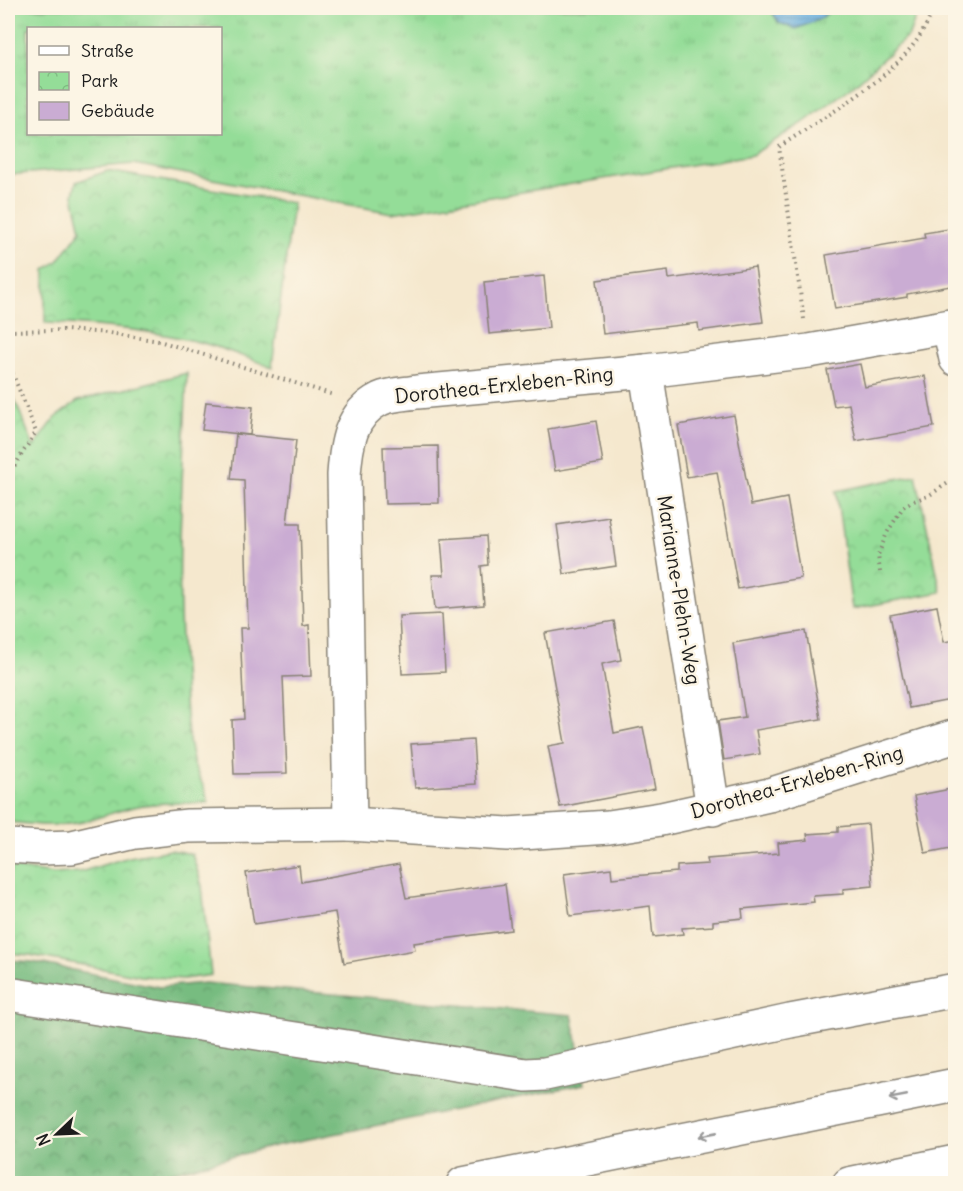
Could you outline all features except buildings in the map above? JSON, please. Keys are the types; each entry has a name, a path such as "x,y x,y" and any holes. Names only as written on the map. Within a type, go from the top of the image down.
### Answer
{"main road":[{"name":"Dorothea-Erxleben-Ring","path":"363,412 379,400 417,392 646,370 809,351 952,326"},
{"path":"952,326 956,359"},
{"name":"Marianne-Plehn-Weg","path":"646,370 713,809"},
{"path":"350,824 344,475 348,440 356,420 363,412"},
{"name":"Dorothea-Erxleben-Ring","path":"8,846 72,847 135,832 188,826 350,824 517,834 609,827 713,809 798,786 956,735"},
{"path":"8,994 526,1075 545,1074 790,1021 956,990"},
{"path":"463,1184 956,1085"},
{"path":"849,1184 956,1162"}],"path":[{"path":"809,351 779,147 873,84 894,66 913,48 924,32 933,8"},
{"path":"8,331 65,330 109,333 159,341 336,396 363,412"},
{"path":"8,362 36,432 8,476"},
{"path":"880,572 878,555 887,533 903,507 928,496 956,478"}],"green space":[{"path":"8,8 770,8 779,23 820,19 833,8 919,8 909,35 853,86 803,123 752,155 392,213 134,164 8,175"},
{"path":"107,171 293,203 272,367 218,347 149,332 45,323 45,270 58,261 81,230 73,195 76,182"},
{"path":"187,373 180,522 181,633 189,739 195,767 208,803 143,805 70,824 39,825 8,822 8,383 34,447 56,417 78,401"},
{"path":"916,475 941,592 852,609 836,491"},
{"path":"171,850 192,854 202,886 211,975 183,979 141,976 8,953 8,867 54,874 80,872 129,857"},
{"path":"8,960 33,962 159,987 205,983 572,1015 585,1084 274,1146 128,1183 8,1183"}],"water":[{"path":"770,8 833,8 820,19 796,29 779,23"}]}
